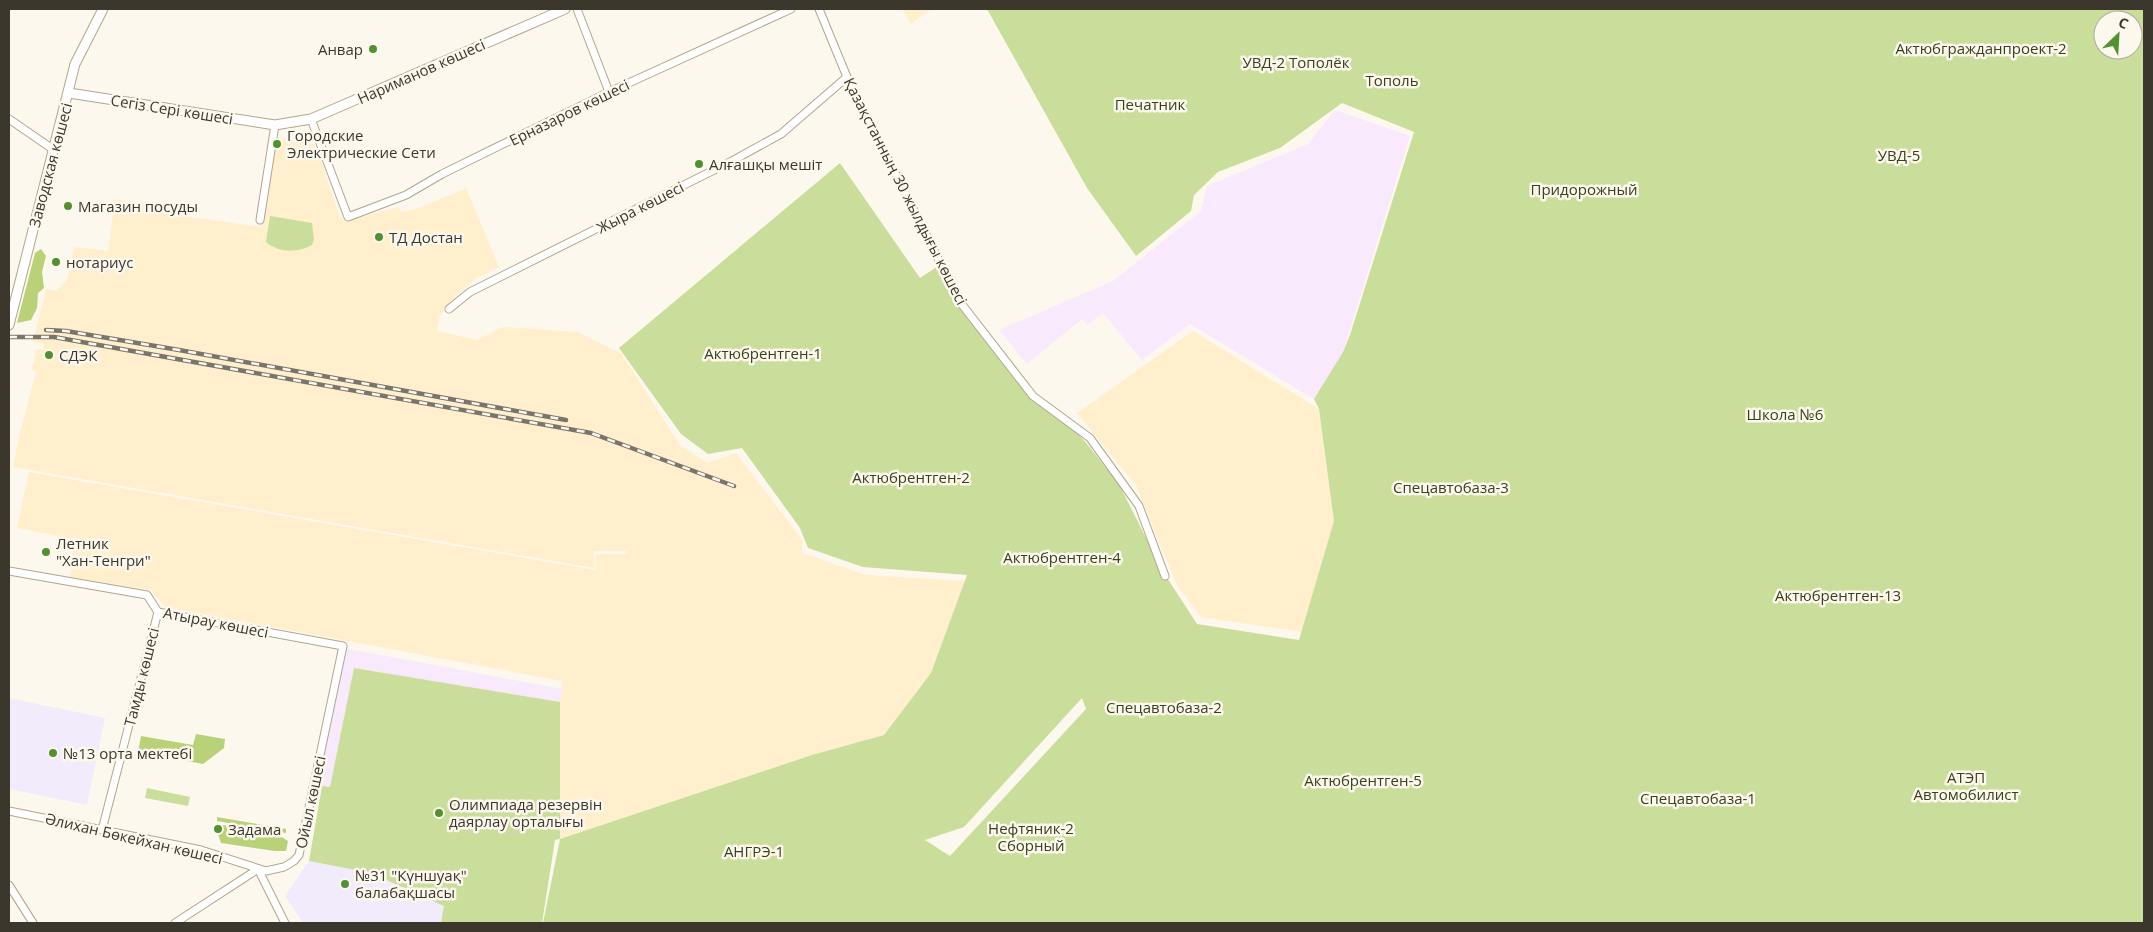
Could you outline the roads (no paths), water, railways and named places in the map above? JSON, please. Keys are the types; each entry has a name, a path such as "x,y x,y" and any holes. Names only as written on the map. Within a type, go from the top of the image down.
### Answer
{"street":[{"name":"Заводская көшесі","path":"9,325 10,313 76,64 102,9"},
{"name":"Нариманов көшесі","path":"275,126 312,119 566,9"},
{"path":"577,9 609,92"},
{"name":"Ерназаров көшесі","path":"312,119 348,217 406,195 442,174 609,92 791,9"},
{"name":"Қазақстанның 30 жылдығы көшесі","path":"819,9 847,77 960,302 1033,396 1090,438 1139,506 1165,576"},
{"name":"Жыра көшесі","path":"449,309 470,292 781,134 847,77"},
{"name":"Сегіз Сері көшесі","path":"69,93 275,126"},
{"path":"9,119 54,150"},
{"path":"260,220 275,126"},
{"name":"Атырау көшесі","path":"9,571 147,595 158,612 343,646"},
{"name":"Тамды көшесі","path":"102,830 158,612"},
{"name":"Ойыл көшесі","path":"258,869 266,871 284,867 294,861 299,855 343,646"},
{"name":"Әлихан Бөкейхан көшесі","path":"9,810 201,850 258,869"},
{"path":"175,923 258,869 285,923"},
{"path":"9,885 33,923"}],"railway":[{"path":"46,330 66,331 179,350 566,420"},
{"path":"9,337 54,337 591,433 734,486"}],"place":[{"name":"Анвар","path":"373,49"},
{"name":"Городские Электрические Сети","path":"277,144"},
{"name":"Алғашқы мешіт","path":"699,164"},
{"name":"Магазин посуды","path":"68,206"},
{"name":"ТД Достан","path":"379,237"},
{"name":"нотариус","path":"56,262"},
{"name":"СДЭК","path":"49,355"},
{"name":"Летник \"Хан-Тенгри\"","path":"46,552"},
{"name":"№13 орта мектебі","path":"53,753"},
{"name":"Олимпиада резервін даярлау орталығы","path":"439,813"},
{"name":"Задама","path":"218,829"},
{"name":"№31 \"Күншуақ\" балабақшасы","path":"345,884"}],"park label":[{"name":"Актюбгражданпроект-2","path":"1981,48"},
{"name":"УВД-2 Тополёк","path":"1296,62"},
{"name":"Тополь","path":"1392,80"},
{"name":"Печатник","path":"1150,104"},
{"name":"УВД-5","path":"1899,155"},
{"name":"Придорожный","path":"1584,189"},
{"name":"Актюбрентген-1","path":"763,353"},
{"name":"Школа №6","path":"1785,414"},
{"name":"Актюбрентген-2","path":"911,477"},
{"name":"Спецавтобаза-3","path":"1451,487"},
{"name":"Актюбрентген-4","path":"1062,557"},
{"name":"Актюбрентген-13","path":"1838,595"},
{"name":"Спецавтобаза-2","path":"1164,707"},
{"name":"Актюбрентген-5","path":"1363,780"},
{"name":"АТЭП Автомобилист","path":"1966,786"},
{"name":"Спецавтобаза-1","path":"1698,798"},
{"name":"Нефтяник-2 Сборный","path":"1031,836"},
{"name":"АНГРЭ-1","path":"754,851"}]}
